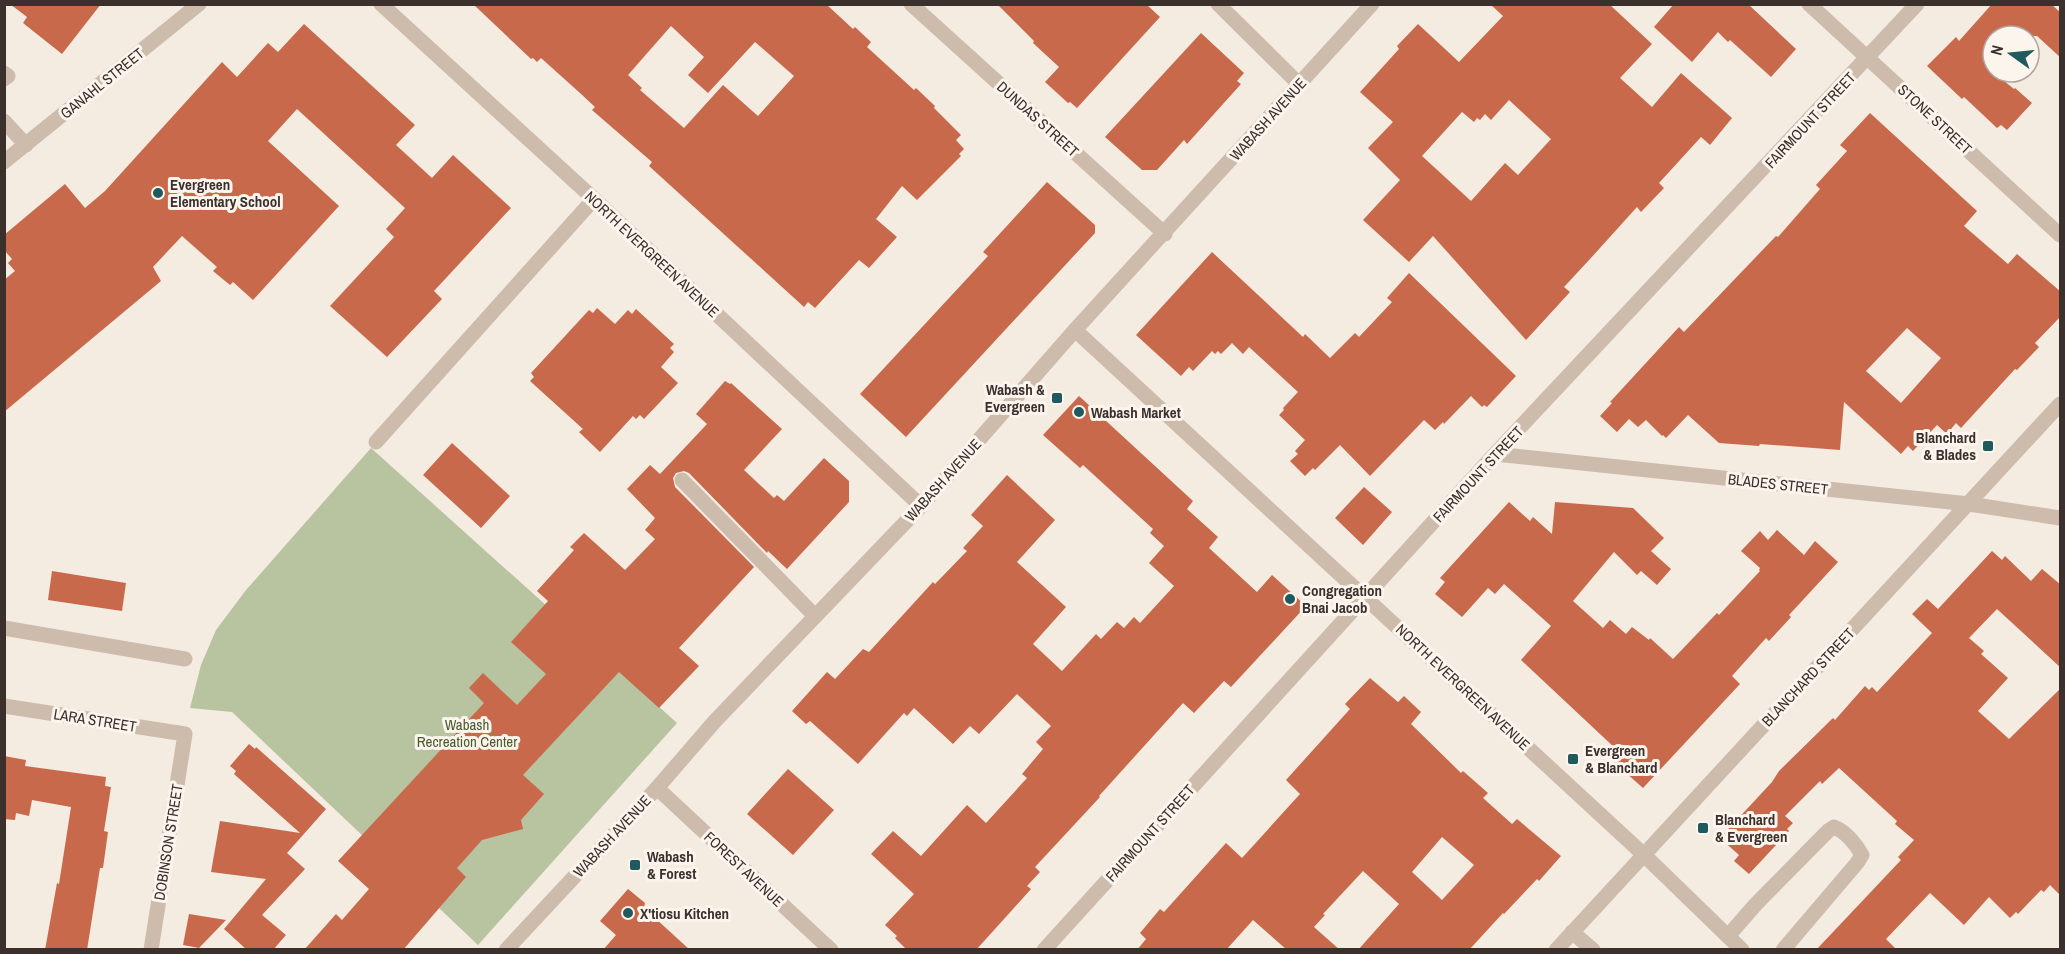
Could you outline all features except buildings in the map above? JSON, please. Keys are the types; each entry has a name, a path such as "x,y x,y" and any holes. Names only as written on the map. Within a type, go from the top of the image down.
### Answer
{"street":[{"name":"GANAHL STREET","path":"4,162 199,4"},
{"name":"NORTH EVERGREEN AVENUE","path":"381,4 594,199 921,506"},
{"name":"DUNDAS STREET","path":"911,4 1165,234"},
{"path":"1218,4 1300,85"},
{"name":"WABASH AVENUE","path":"506,950 657,788 715,721 921,506 1075,330 1165,234 1372,4"},
{"name":"STONE STREET","path":"1809,4 2061,235"},
{"name":"FAIRMOUNT STREET","path":"1044,950 1496,454 1917,4"},
{"path":"4,73 8,76 4,79"},
{"path":"4,121 26,145"},
{"path":"376,442 594,199"},
{"name":"NORTH EVERGREEN AVENUE","path":"1075,330 1643,854 1742,950"},
{"name":"BLANCHARD STREET","path":"1556,950 2061,404"},
{"name":"BLADES STREET","path":"1496,454 1970,504 2061,518"},
{"path":"682,480 815,616"},
{"path":"4,628 185,660"},
{"name":"LARA STREET","path":"4,706 185,734"},
{"name":"DOBINSON STREET","path":"151,950 185,734"},
{"name":"FOREST AVENUE","path":"657,788 831,950"},
{"path":"1728,936 1828,831 1834,827 1840,829 1858,847 1862,855 1787,944"},
{"path":"1572,932 1593,950"}],"green space":[{"name":"Wabash Recreation Center","path":"371,448 677,723 478,945 232,712 190,708 201,665 216,630 246,590"}],"place":[{"name":"Evergreen Elementary School","path":"158,193"},
{"name":"Wabash & Evergreen","path":"1057,398"},
{"name":"Wabash Market","path":"1079,412"},
{"name":"Blanchard & Blades","path":"1988,446"},
{"name":"Congregation Bnai Jacob","path":"1290,599"},
{"name":"Evergreen & Blanchard","path":"1573,759"},
{"name":"Blanchard & Evergreen","path":"1703,828"},
{"name":"Wabash & Forest","path":"635,865"},
{"name":"X'tiosu Kitchen","path":"628,913"}]}
